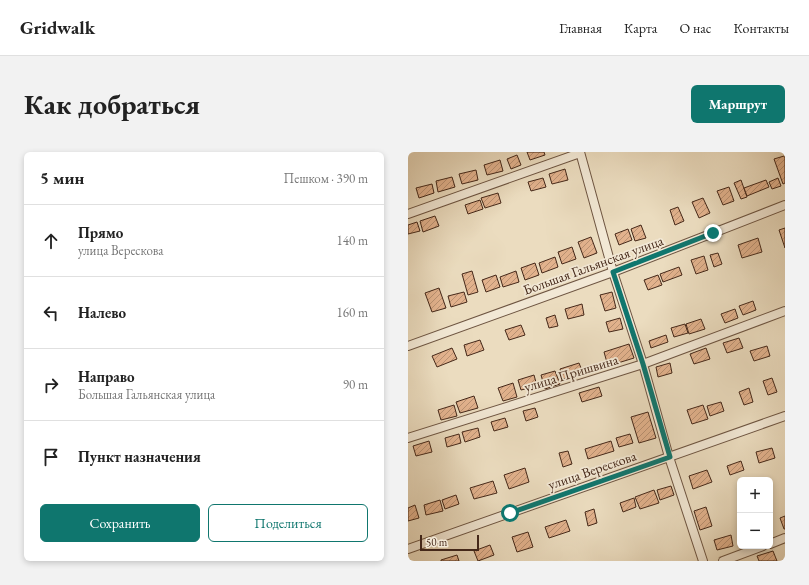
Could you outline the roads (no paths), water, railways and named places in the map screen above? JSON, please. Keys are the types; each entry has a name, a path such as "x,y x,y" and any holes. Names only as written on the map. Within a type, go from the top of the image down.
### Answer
{"street":[{"path":"408,214 580,152 613,272 643,364 670,457 703,561"},
{"name":"Большая Гальянская улица","path":"408,346 613,272 785,205"},
{"name":"улица Пришвина","path":"408,438 643,364 785,311"},
{"name":"улица Верескова","path":"408,548 785,416"},
{"path":"773,543 785,538"},
{"path":"723,561 755,549"}]}
